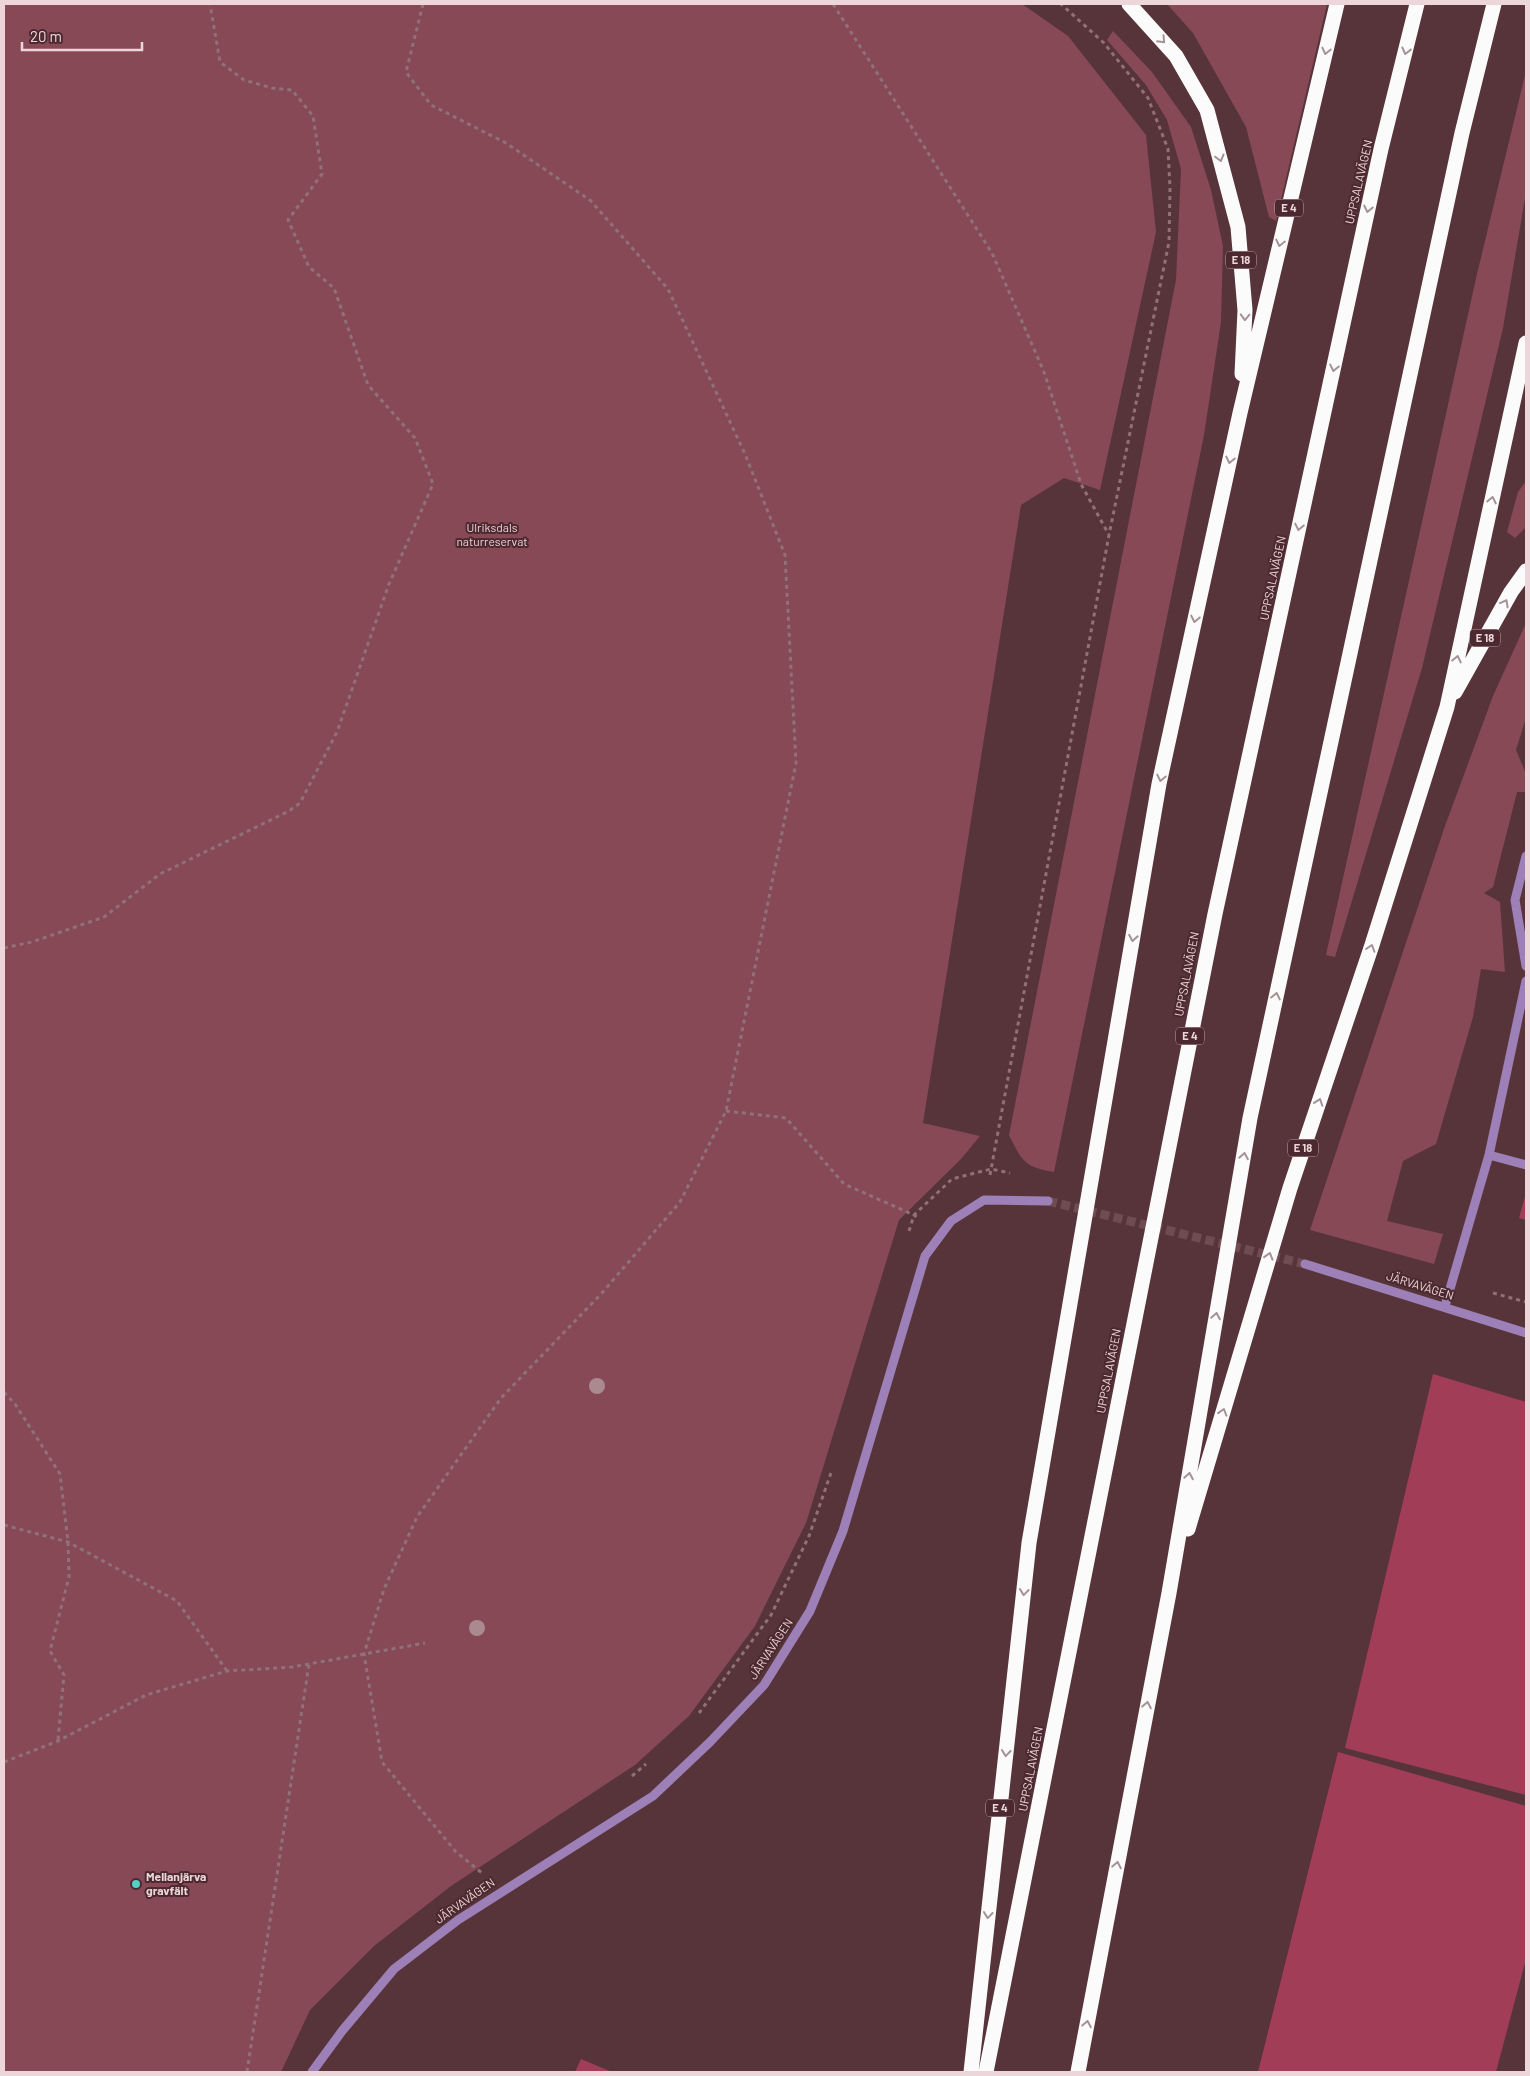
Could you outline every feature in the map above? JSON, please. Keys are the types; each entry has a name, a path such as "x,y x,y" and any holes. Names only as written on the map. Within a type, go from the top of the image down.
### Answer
{"highway":[{"name":"E 18","path":"1129,4 1176,56 1207,110 1210,119 1238,227 1245,310 1240,413"},
{"name":"E 4","path":"970,2072 1029,1543 1159,784 1240,413 1337,4"},
{"name":"UPPSALAVÄGEN","path":"986,2072 1215,914 1381,150 1417,4"},
{"path":"1078,2072 1168,1593 1250,1118 1462,133 1494,4"},
{"path":"1447,707 1526,343"},
{"name":"E 18","path":"1168,1593 1290,1188 1372,945 1447,707 1511,592 1526,571"}],"street":[{"path":"1526,856 1514,900 1526,966"},
{"path":"1445,1306 1489,1155 1526,981"},
{"path":"1489,1155 1526,1165"},
{"path":"984,1200 1048,1201"},
{"name":"JÄRVAVÄGEN","path":"312,2072 342,2031 394,1969 458,1920 653,1796 710,1742 764,1685 810,1611 843,1531 925,1256 951,1221 984,1200"},
{"name":"JÄRVAVÄGEN","path":"1305,1264 1445,1306 1526,1333"}],"path":[{"path":"4,948 32,942 104,917 160,874 289,811 300,803 337,732 389,584 433,484 414,438 368,385 334,288 309,268 288,220 322,174 313,116 292,90 272,88 244,80 220,62 210,4"},
{"path":"423,4 406,72 431,106 506,143 591,200 668,289 745,454 785,555 796,763 726,1111 680,1202 601,1294 501,1398 417,1517 384,1588 364,1654 382,1762 456,1852 506,1888"},
{"path":"833,4 992,253 1044,372 1081,484 1109,535"},
{"path":"984,1200 1109,535 1168,242 1168,149 1148,98 1104,43 1061,4"},
{"path":"726,1111 786,1118 844,1184 914,1215 941,1236"},
{"path":"909,1233 914,1215 952,1179 991,1170 1011,1173"},
{"path":"4,1392 15,1404 60,1474 68,1542 69,1577 50,1651 64,1675 58,1741"},
{"path":"699,1714 771,1615 809,1536 834,1462"},
{"path":"4,1525 68,1542 177,1601 227,1671"},
{"path":"4,1762 58,1741 146,1695 227,1671 309,1664 425,1643"},
{"path":"247,2072 309,1664"},
{"path":"629,1779 650,1760"}],"green space":[{"name":"Ulriksdals naturreservat","path":"4,4 1022,4 1068,36 1146,135 1156,232 1100,490 1064,478 1021,505 923,1123 980,1136 961,1159 899,1220 806,1523 755,1626 689,1716 635,1765 451,1886 374,1946 310,2010 281,2072 4,2072"},
{"path":"1167,4 1327,4 1276,221 1269,217 1246,127 1193,33"},
{"path":"1113,31 1152,72 1191,127 1211,190 1223,246 1221,322 1204,435 1054,1172 1036,1168 1025,1161 1017,1151 1009,1135 1176,280 1181,169 1167,120 1146,85 1107,40"},
{"path":"1526,71 1526,192 1503,328 1422,668 1335,957 1326,955 1477,274"},
{"path":"1526,481 1526,527 1515,538 1507,532 1518,492"},
{"path":"1526,623 1526,718 1516,750 1526,774 1526,792 1517,792 1493,887 1484,893 1500,902 1505,972 1481,969 1473,1017 1436,1144 1403,1161 1387,1221 1443,1234 1434,1264 1310,1230 1445,826 1493,696"}],"building":[{"path":"1526,1193 1526,1220 1519,1218"},
{"path":"1433,1374 1526,1402 1526,1795 1345,1748"},
{"path":"1338,1752 1526,1806 1526,1959 1496,2072 1258,2072"},
{"path":"581,2059 612,2072 575,2072"}],"tunnel":[{"path":"1048,1201 1305,1264"}],"place":[{"name":"Mellanjärva gravfält","path":"136,1884"}]}
